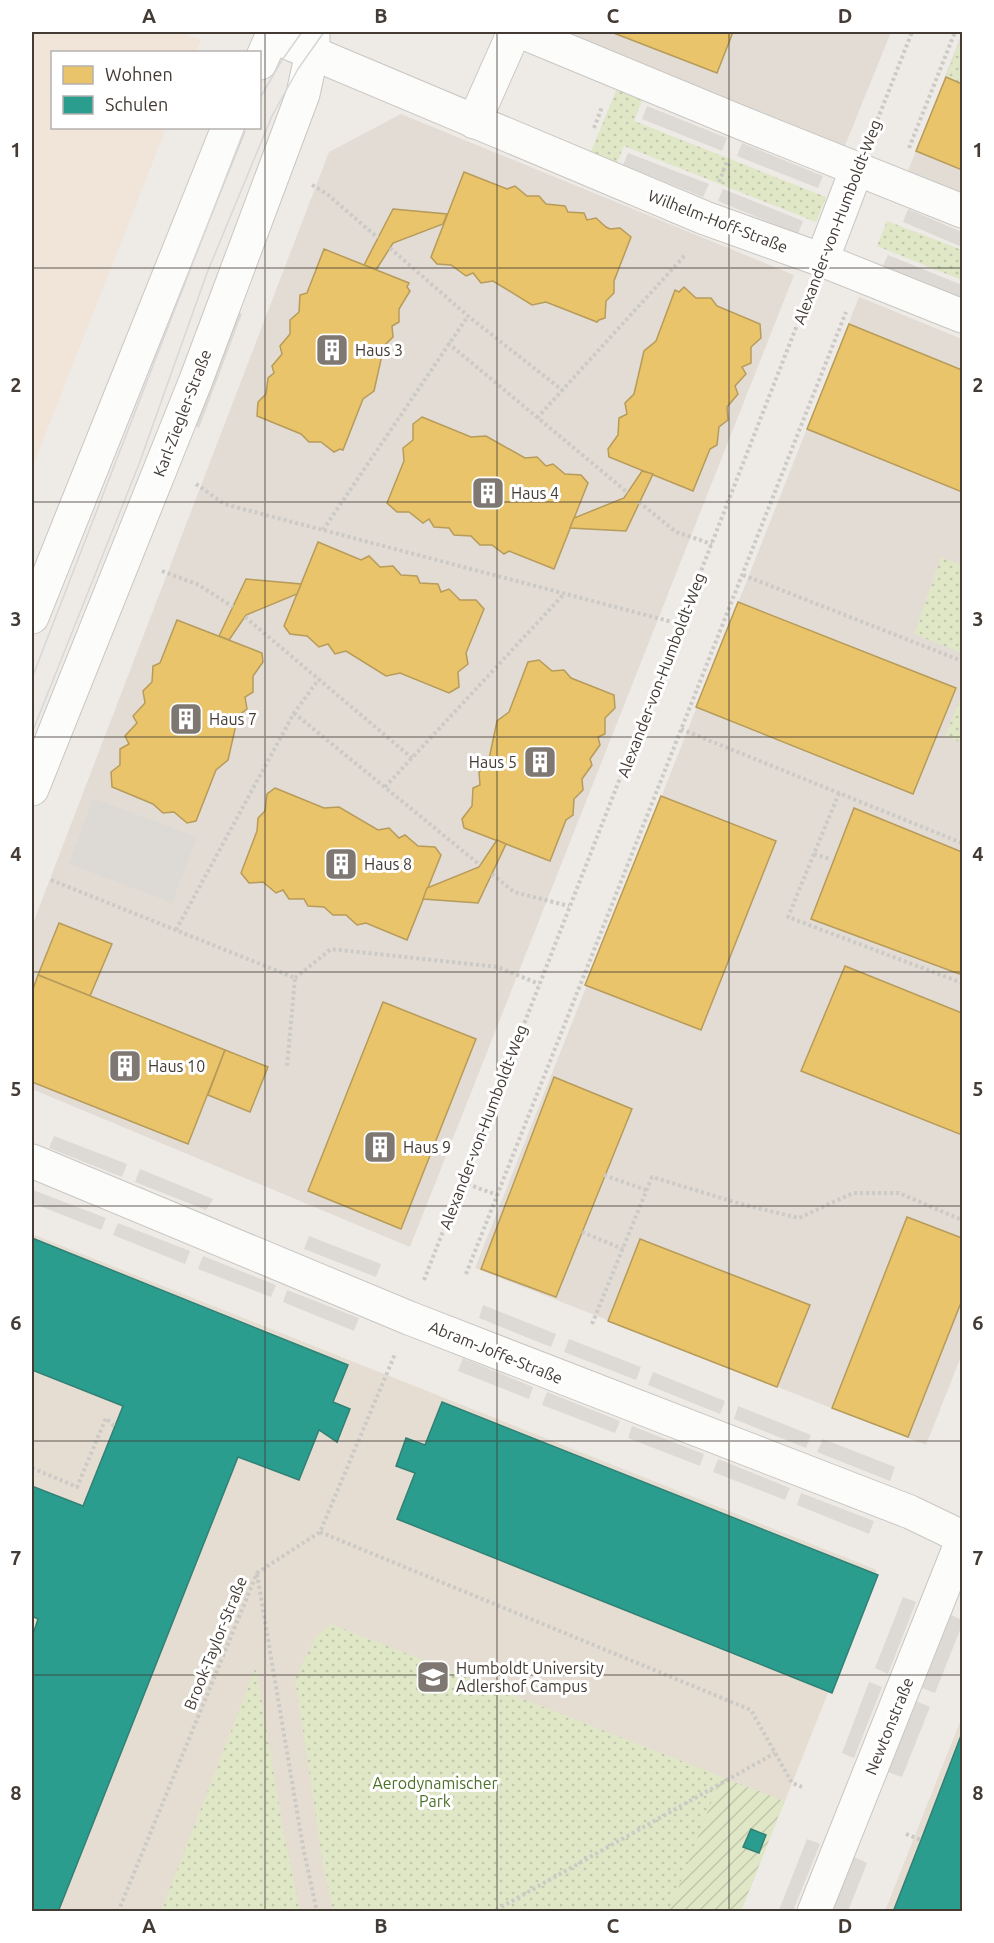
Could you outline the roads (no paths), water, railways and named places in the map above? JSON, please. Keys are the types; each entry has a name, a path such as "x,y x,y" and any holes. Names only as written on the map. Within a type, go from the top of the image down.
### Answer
{"street":[{"path":"474,122 514,32"},
{"path":"522,32 963,211"},
{"name":"Wilhelm-Hoff-Straße","path":"270,44 313,42 474,122 705,218 822,260 963,316"},
{"name":"Karl-Ziegler-Straße","path":"32,789 196,380 303,94 313,42"},
{"path":"32,617 228,129"},
{"name":"Alexander-von-Humboldt-Weg","path":"822,260 857,168"},
{"name":"Abram-Joffe-Straße","path":"32,1161 409,1318 910,1512 963,1539"},
{"name":"Newtonstraße","path":"814,1911 963,1539"}],"tram line":[{"path":"261,96 282,60 302,32"},
{"path":"32,733 139,464 207,273 272,116 298,69 324,32"},
{"path":"32,678 245,129"}],"place":[{"name":"Haus 3","path":"332,350"},
{"name":"Haus 4","path":"488,493"},
{"name":"Haus 7","path":"186,719"},
{"name":"Haus 5","path":"540,762"},
{"name":"Haus 8","path":"341,864"},
{"name":"Haus 10","path":"125,1066"},
{"name":"Haus 9","path":"380,1147"},
{"name":"Humboldt University Adlershof Campus","path":"433,1677"}],"park label":[{"name":"Aerodynamischer Park","path":"435,1792"}]}
